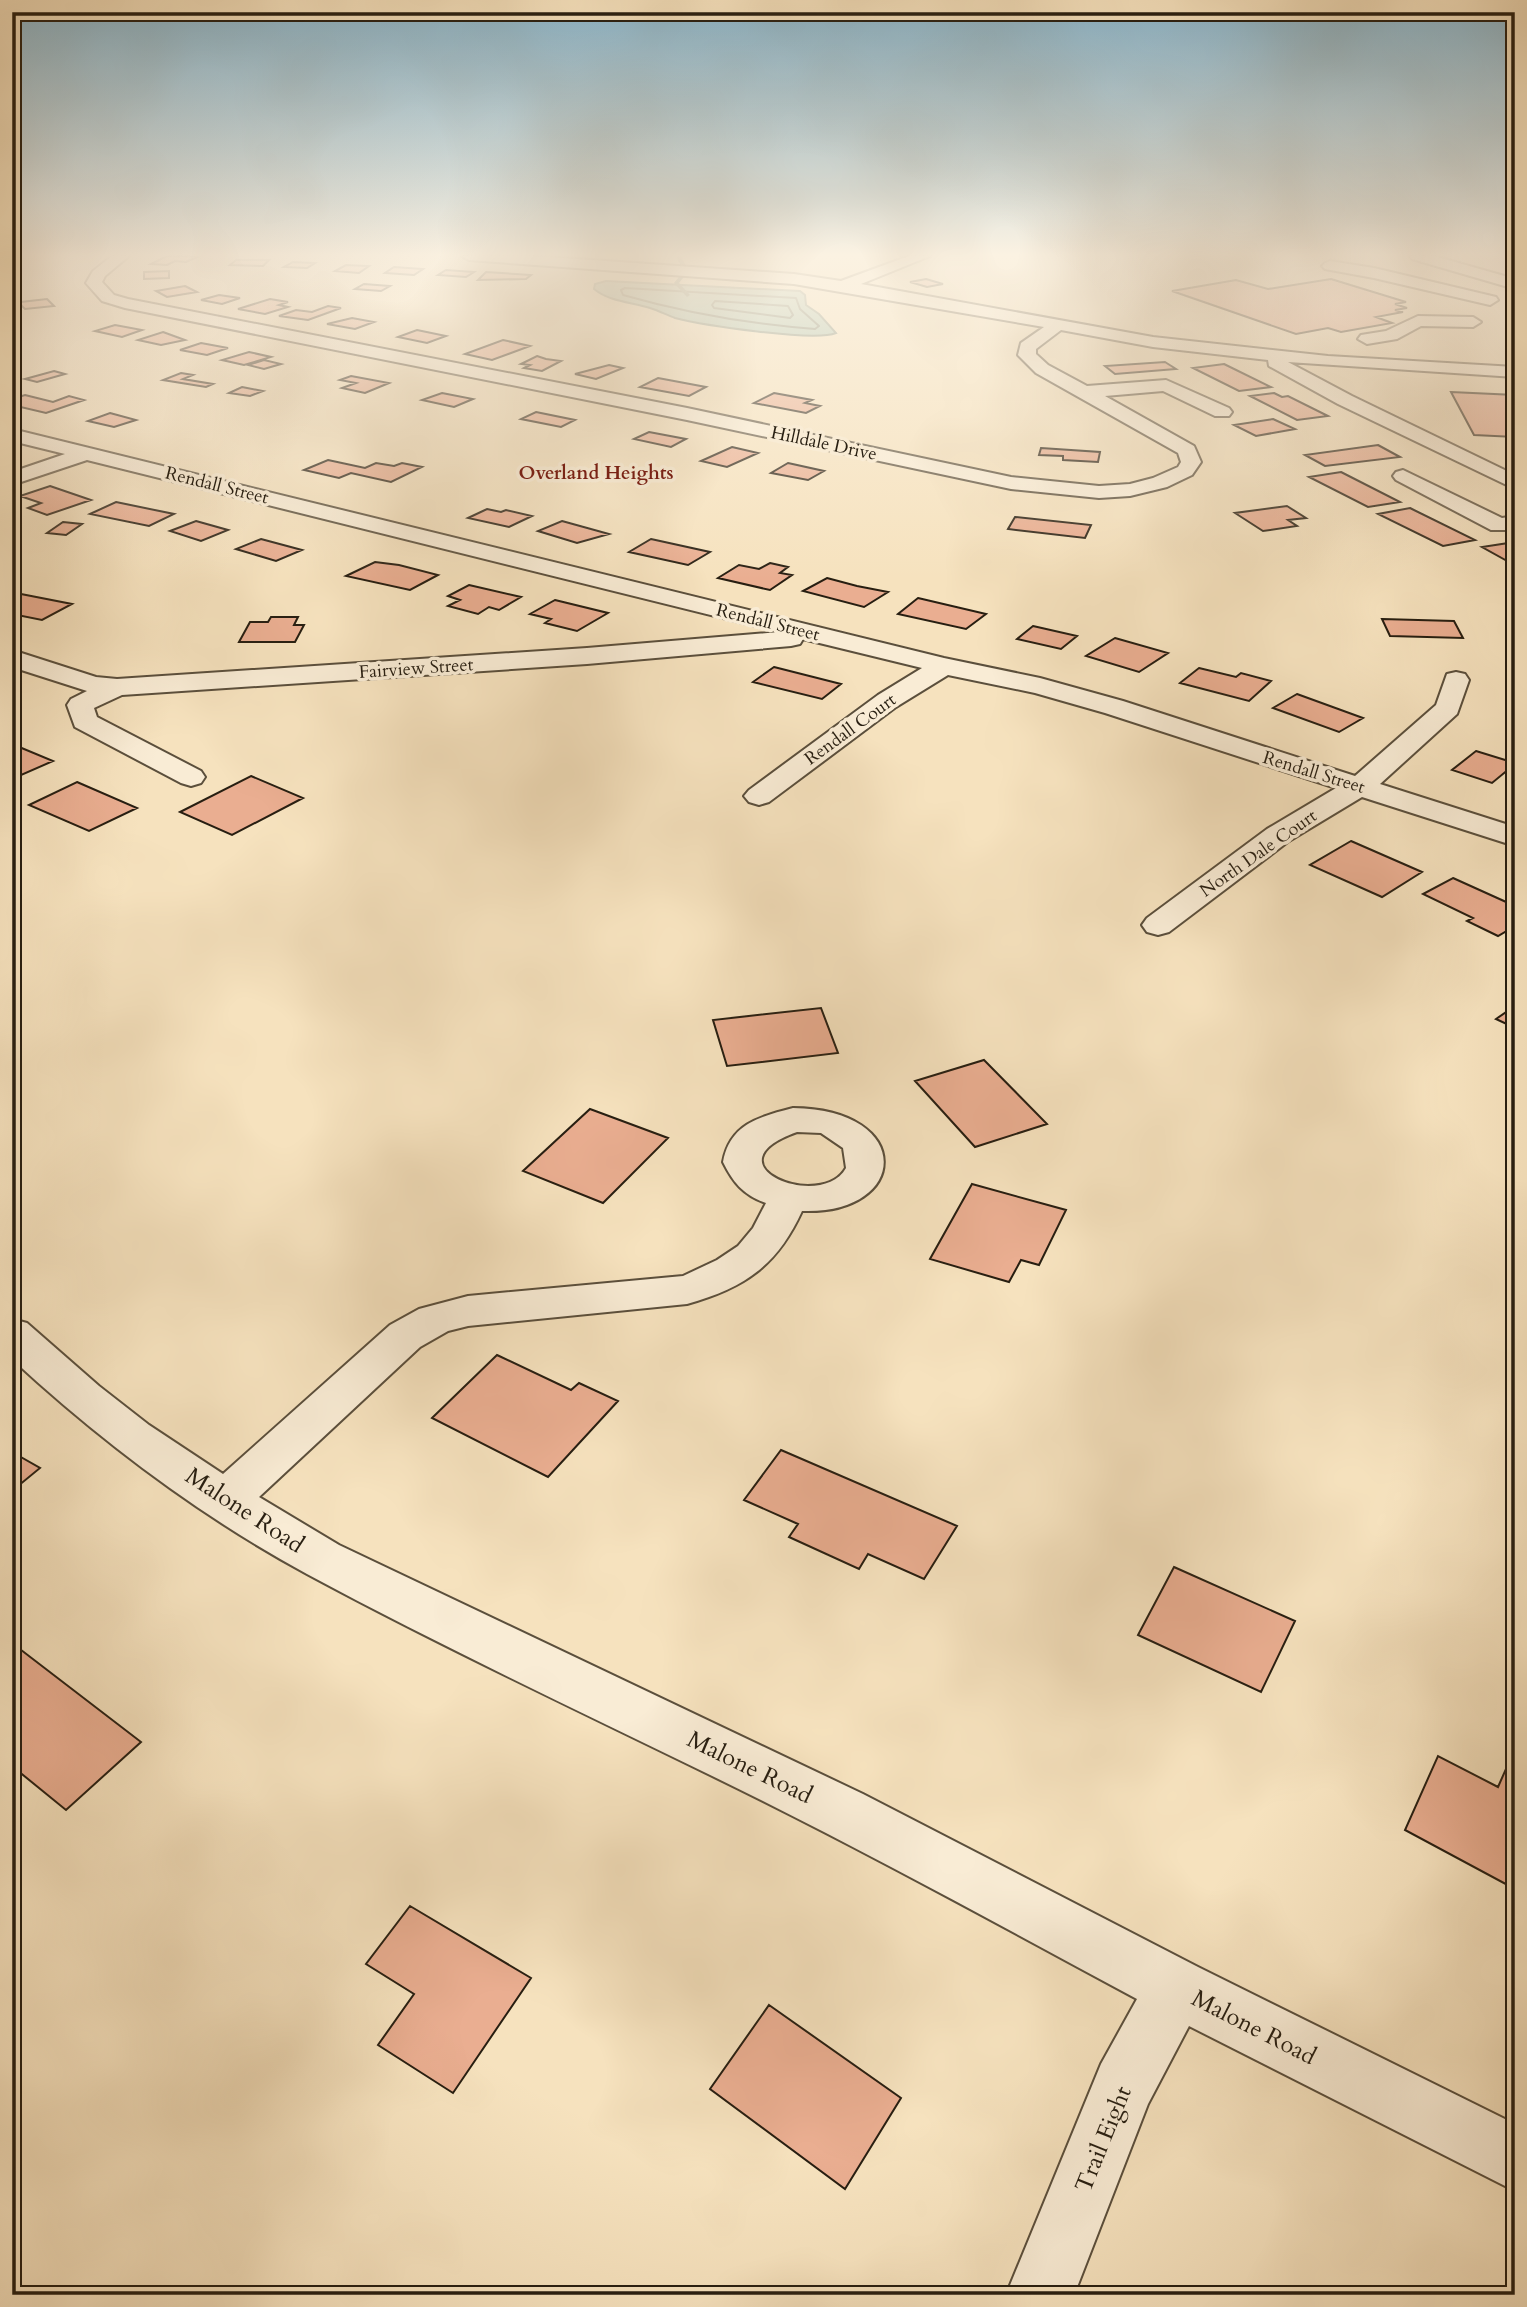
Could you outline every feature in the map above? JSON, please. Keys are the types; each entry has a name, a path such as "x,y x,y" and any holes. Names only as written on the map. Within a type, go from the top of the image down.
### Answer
{"street":[{"name":"Hilldale Drive","path":"432,364 728,422 1011,483 1099,492 1130,490 1160,482 1185,471 1191,462 1186,450 1175,442 1036,364"},
{"path":"1279,364 1345,400 1515,483"},
{"path":"1481,364 1515,372"},
{"path":"1084,392 1166,385 1222,412"},
{"name":"Rendall Street","path":"12,435 944,666 1040,686 1114,707 1515,837"},
{"path":"12,479 87,453"},
{"path":"1493,472 1515,471"},
{"path":"1403,476 1499,525 1515,523"},
{"name":"Fairview Street","path":"12,658 93,685 117,687 574,657 824,636"},
{"name":"Rendall Court","path":"759,796 887,701 944,666"},
{"name":"North Dale Court","path":"1158,925 1278,835 1360,786 1448,708 1456,680"},
{"path":"117,687 80,705 85,721 191,777"},
{"path":"225,1500 404,1336 434,1320 468,1311 687,1290 715,1281 740,1265 767,1239 788,1198"},
{"name":"Malone Road","path":"12,1334 83,1398 132,1437 225,1500 322,1559 843,1812 1177,1988 1515,2159"},
{"name":"Trail Eight","path":"1040,2295 1123,2086 1177,1988"}],"building":[{"path":"252,364 281,364 264,369 248,365"},
{"path":"521,364 556,364 542,371 524,368 530,365"},
{"path":"1168,364 1176,369 1115,374 1105,366"},
{"path":"1224,364 1271,387 1239,391 1193,368"},
{"path":"609,365 623,368 596,379 575,374"},
{"path":"54,371 65,374 37,382 25,379"},
{"path":"181,373 193,375 183,379 213,384 206,387 163,380"},
{"path":"351,376 389,383 365,393 342,388 356,383 340,380"},
{"path":"658,378 706,387 689,396 640,387"},
{"path":"242,387 263,391 250,396 229,393"},
{"path":"1451,392 1515,395 1515,437 1474,435"},
{"path":"442,393 473,399 454,407 422,400"},
{"path":"774,393 812,400 805,403 820,406 806,413 754,403"},
{"path":"1274,393 1282,397 1288,396 1328,416 1297,420 1250,396"},
{"path":"25,395 53,402 69,396 84,400 46,413 12,405 12,399"},
{"path":"536,412 575,420 561,427 521,419"},
{"path":"110,413 136,420 114,427 88,421"},
{"path":"1273,419 1295,429 1256,436 1234,425"},
{"path":"649,432 686,439 671,447 634,439"},
{"path":"1378,445 1400,457 1325,466 1305,455"},
{"path":"732,447 758,453 727,467 701,461"},
{"path":"1041,448 1100,452 1098,462 1063,460 1063,456 1039,455"},
{"path":"328,460 365,468 376,463 394,466 402,463 422,467 391,482 351,473 339,478 304,470"},
{"path":"788,463 824,471 808,480 771,473"},
{"path":"1341,472 1400,502 1368,507 1309,477"},
{"path":"50,486 91,500 47,515 28,508 41,503 20,496"},
{"path":"116,502 174,514 149,526 90,514"},
{"path":"1287,506 1306,518 1288,520 1297,526 1263,531 1235,513"},
{"path":"1410,508 1475,540 1443,546 1378,514"},
{"path":"487,509 532,516 509,527 468,518"},
{"path":"1015,517 1091,525 1085,538 1008,529"},
{"path":"196,521 228,530 201,541 170,531"},
{"path":"562,521 609,534 577,543 538,531"},
{"path":"63,522 82,524 66,535 47,533"},
{"path":"261,539 302,550 276,561 236,549"},
{"path":"651,539 710,552 688,565 629,552"},
{"path":"1515,542 1515,561 1509,562 1482,547"},
{"path":"375,562 438,575 410,590 346,576"},
{"path":"770,563 788,567 780,573 792,575 770,590 718,578 739,565 759,569"},
{"path":"827,578 888,592 864,607 803,591"},
{"path":"469,585 521,597 499,610 489,607 478,614 448,606 460,600 448,596"},
{"path":"21,594 72,604 42,620 12,614 12,598"},
{"path":"918,598 986,614 966,629 898,614"},
{"path":"555,600 608,613 577,631 545,623 551,619 530,614"},
{"path":"271,617 298,617 294,625 304,625 295,642 239,642 250,622 268,622"},
{"path":"1382,619 1454,621 1463,638 1390,636"},
{"path":"1033,626 1077,636 1061,649 1017,639"},
{"path":"1115,638 1168,653 1139,672 1086,656"},
{"path":"774,667 841,684 822,699 753,682"},
{"path":"1199,668 1236,677 1241,673 1271,681 1249,701 1180,683"},
{"path":"1297,694 1363,718 1339,732 1273,708"},
{"path":"12,744 53,761 12,779"},
{"path":"1476,751 1515,764 1492,783 1452,770"},
{"path":"251,776 303,798 232,835 180,812"},
{"path":"77,782 137,808 89,831 29,805"},
{"path":"1351,841 1422,872 1382,897 1310,865"},
{"path":"1453,878 1515,906 1515,926 1498,936 1467,921 1473,918 1423,894"},
{"path":"1515,1006 1515,1028 1496,1019"},
{"path":"821,1008 838,1053 727,1066 713,1020"},
{"path":"984,1060 1047,1124 975,1147 915,1081"},
{"path":"590,1109 668,1138 603,1203 523,1171"},
{"path":"972,1184 1066,1210 1039,1265 1021,1260 1009,1282 930,1259"},
{"path":"497,1355 571,1390 579,1383 618,1401 548,1477 432,1418"},
{"path":"781,1450 957,1526 924,1579 868,1554 859,1569 789,1537 798,1524 744,1500"},
{"path":"12,1452 40,1468 12,1491"},
{"path":"1174,1567 1295,1621 1261,1692 1138,1635"},
{"path":"12,1643 141,1742 66,1810 12,1766"},
{"path":"1513,1753 1515,1889 1405,1830 1438,1756 1498,1787"},
{"path":"410,1906 531,1978 453,2093 378,2045 414,1994 366,1964"},
{"path":"769,2005 901,2098 845,2189 710,2089"}],"district":[{"name":"Overland Heights","path":"596,472"}]}
